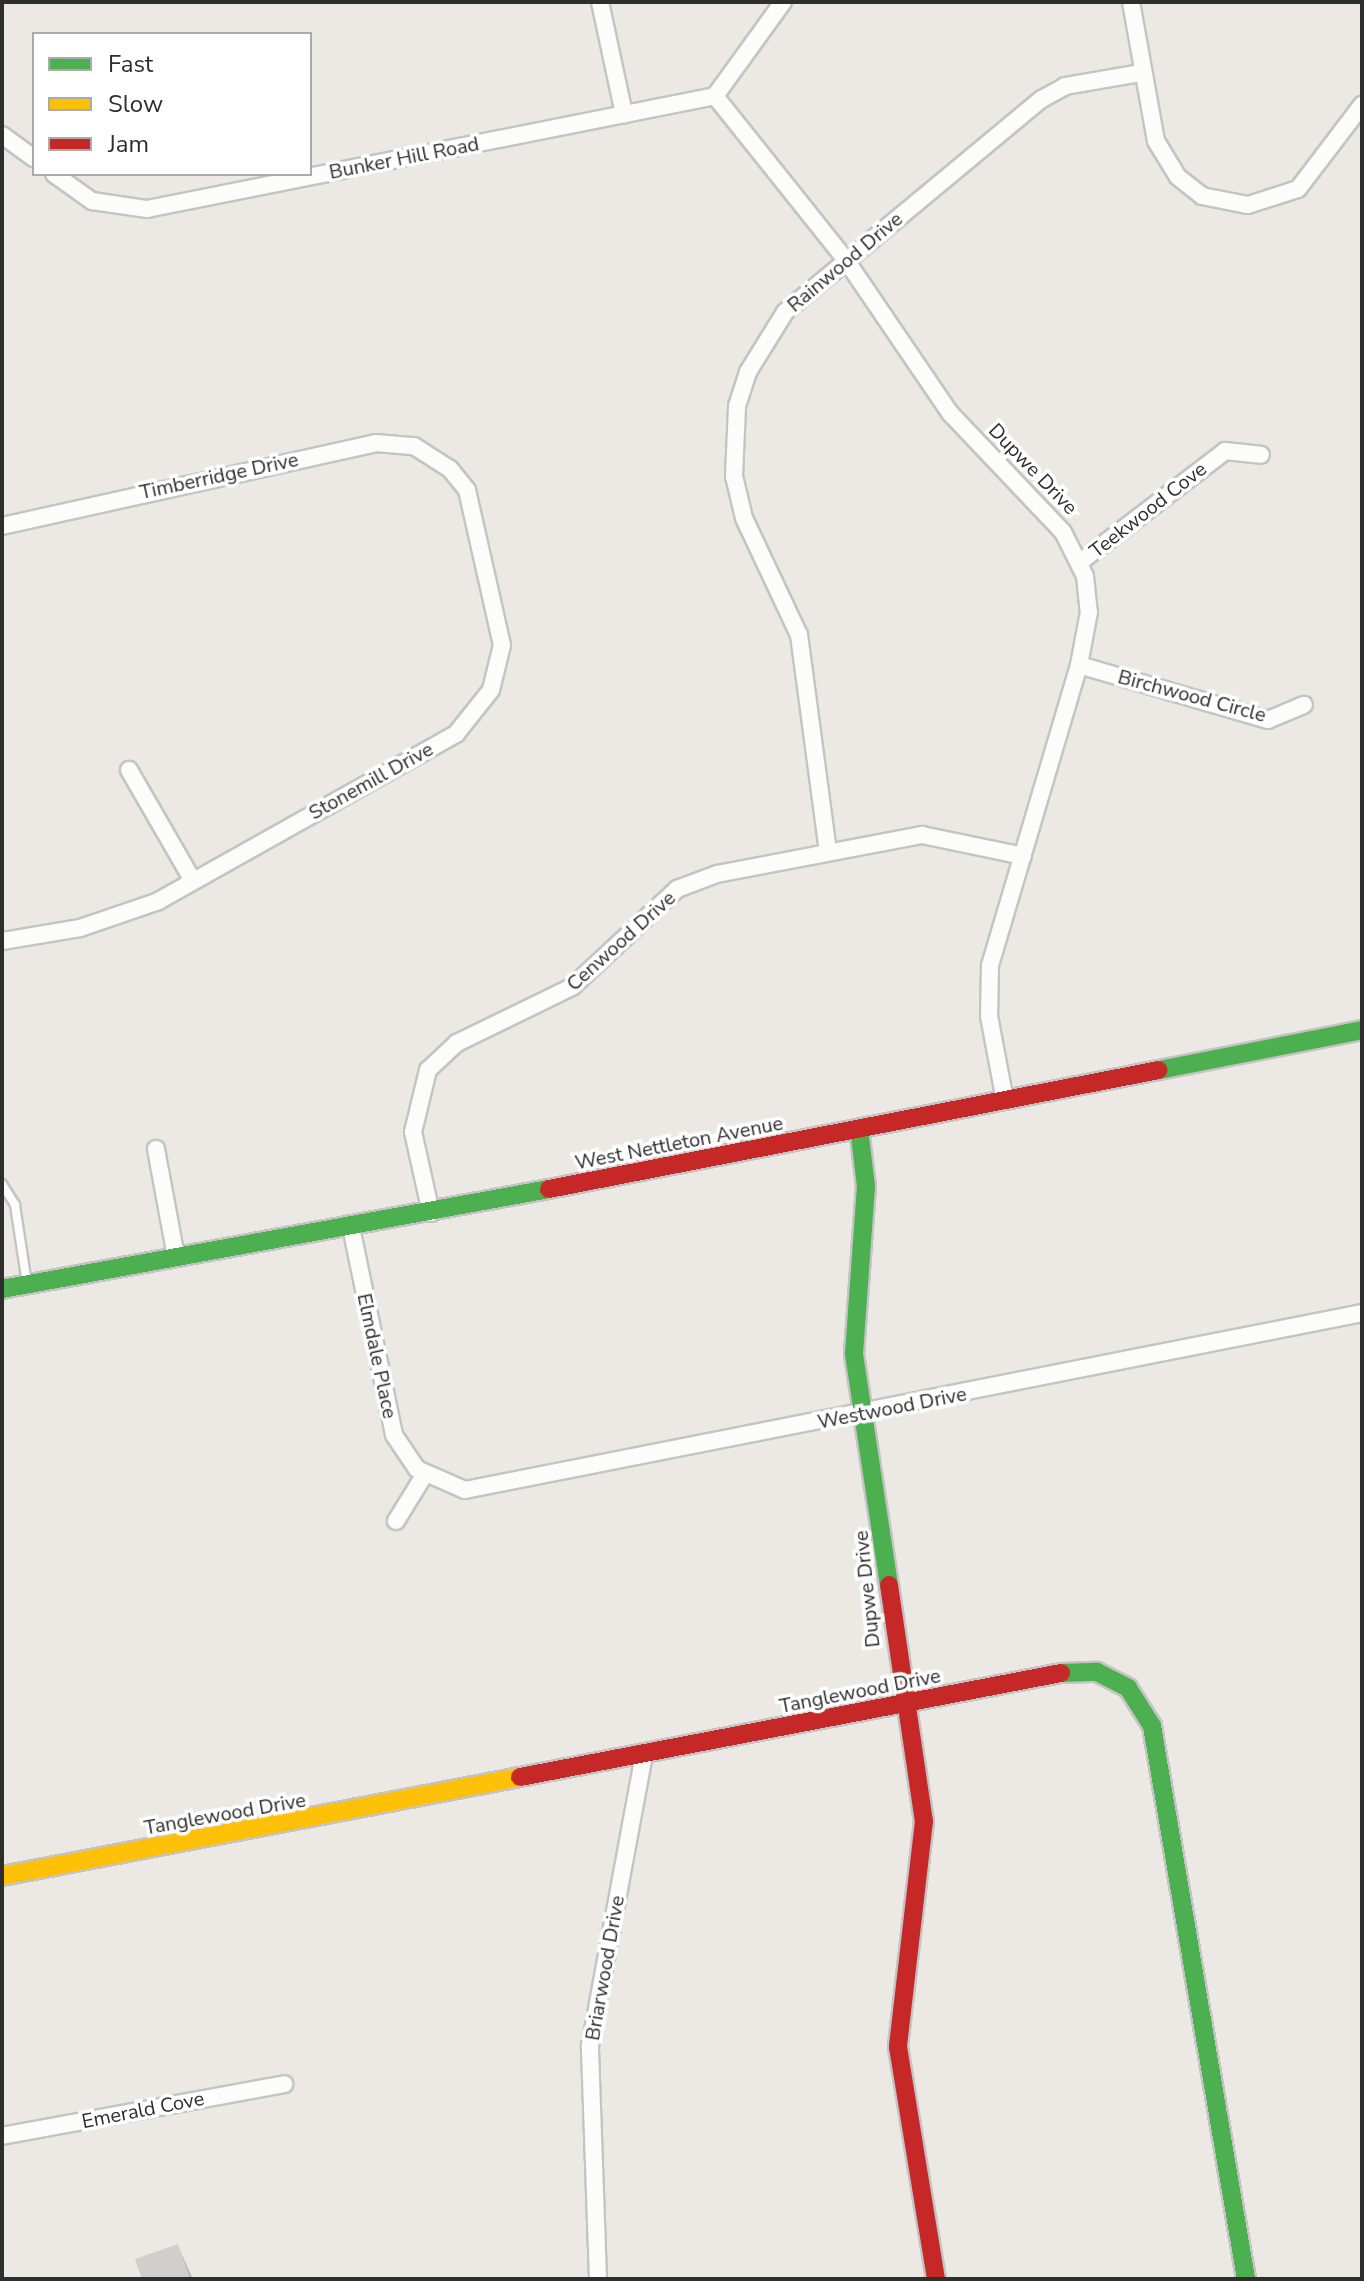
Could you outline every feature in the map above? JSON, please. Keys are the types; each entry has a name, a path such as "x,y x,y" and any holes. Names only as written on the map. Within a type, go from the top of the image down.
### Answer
{"street":[{"path":"600,2 624,114"},
{"path":"715,96 783,2"},
{"path":"1131,2 1141,73 1167,164 1202,196 1229,204 1273,200 1298,189 1362,105"},
{"name":"Rainwood Drive","path":"828,852 799,635 744,518 733,448 737,406 760,346 785,312 1042,99 1065,86 1141,73"},
{"name":"Bunker Hill Road","path":"57,176 92,201 147,209 715,96"},
{"name":"Dupwe Drive","path":"715,96 846,260 950,413 1063,532 1080,562 1089,612 1079,665 990,966 989,1016 1005,1101"},
{"path":"2,135 32,157"},
{"name":"Timberridge Drive","path":"2,526 376,443 414,446 435,457"},
{"name":"Teekwood Cove","path":"1080,562 1225,451 1261,455"},
{"name":"Stonemill Drive","path":"2,941 130,913 456,734 483,704 502,645 482,545 467,490 435,457"},
{"name":"Birchwood Circle","path":"1079,665 1268,720 1304,705"},
{"path":"129,770 193,881"},
{"name":"Cenwood Drive","path":"431,1213 413,1113 422,1081 444,1052 572,987 685,885 828,852 922,835 1023,856"},
{"name":"West Nettleton Avenue","path":"2,1289 431,1213 1362,1030"},
{"name":"Dupwe Drive","path":"859,1129 866,1186 853,1294 864,1413 924,1833 901,1972 898,2047 936,2279"},
{"path":"156,1149 176,1257"},
{"name":"Elmdale Place","path":"351,1227 389,1422 401,1449 425,1474"},
{"name":"Westwood Drive","path":"425,1474 465,1490 488,1487 1362,1313"},
{"path":"396,1521 425,1474"},
{"name":"Tanglewood Drive","path":"2,1876 906,1706 1072,1671 1108,1676 1138,1699 1152,1726 1246,2279"},
{"name":"Briarwood Drive","path":"598,2279 590,2046 644,1755"},
{"name":"Emerald Cove","path":"2,2136 284,2084"}],"lane":[{"path":"2,1184 15,1205 27,1284"}],"building":[{"path":"178,2244 190,2279 142,2279 135,2259"}],"traffic: fast":[{"path":"1159,1070 1362,1030"},
{"path":"859,1129 866,1186 854,1354 889,1585"},
{"path":"2,1289 549,1189"},
{"path":"1061,1673 1097,1672 1128,1688 1152,1726 1246,2279"}],"traffic: slow":[{"path":"2,1876 520,1777"}],"traffic: jam":[{"path":"549,1189 1159,1070"},
{"path":"889,1585 924,1821 898,2047 936,2279"},
{"path":"520,1777 1061,1673"}]}
